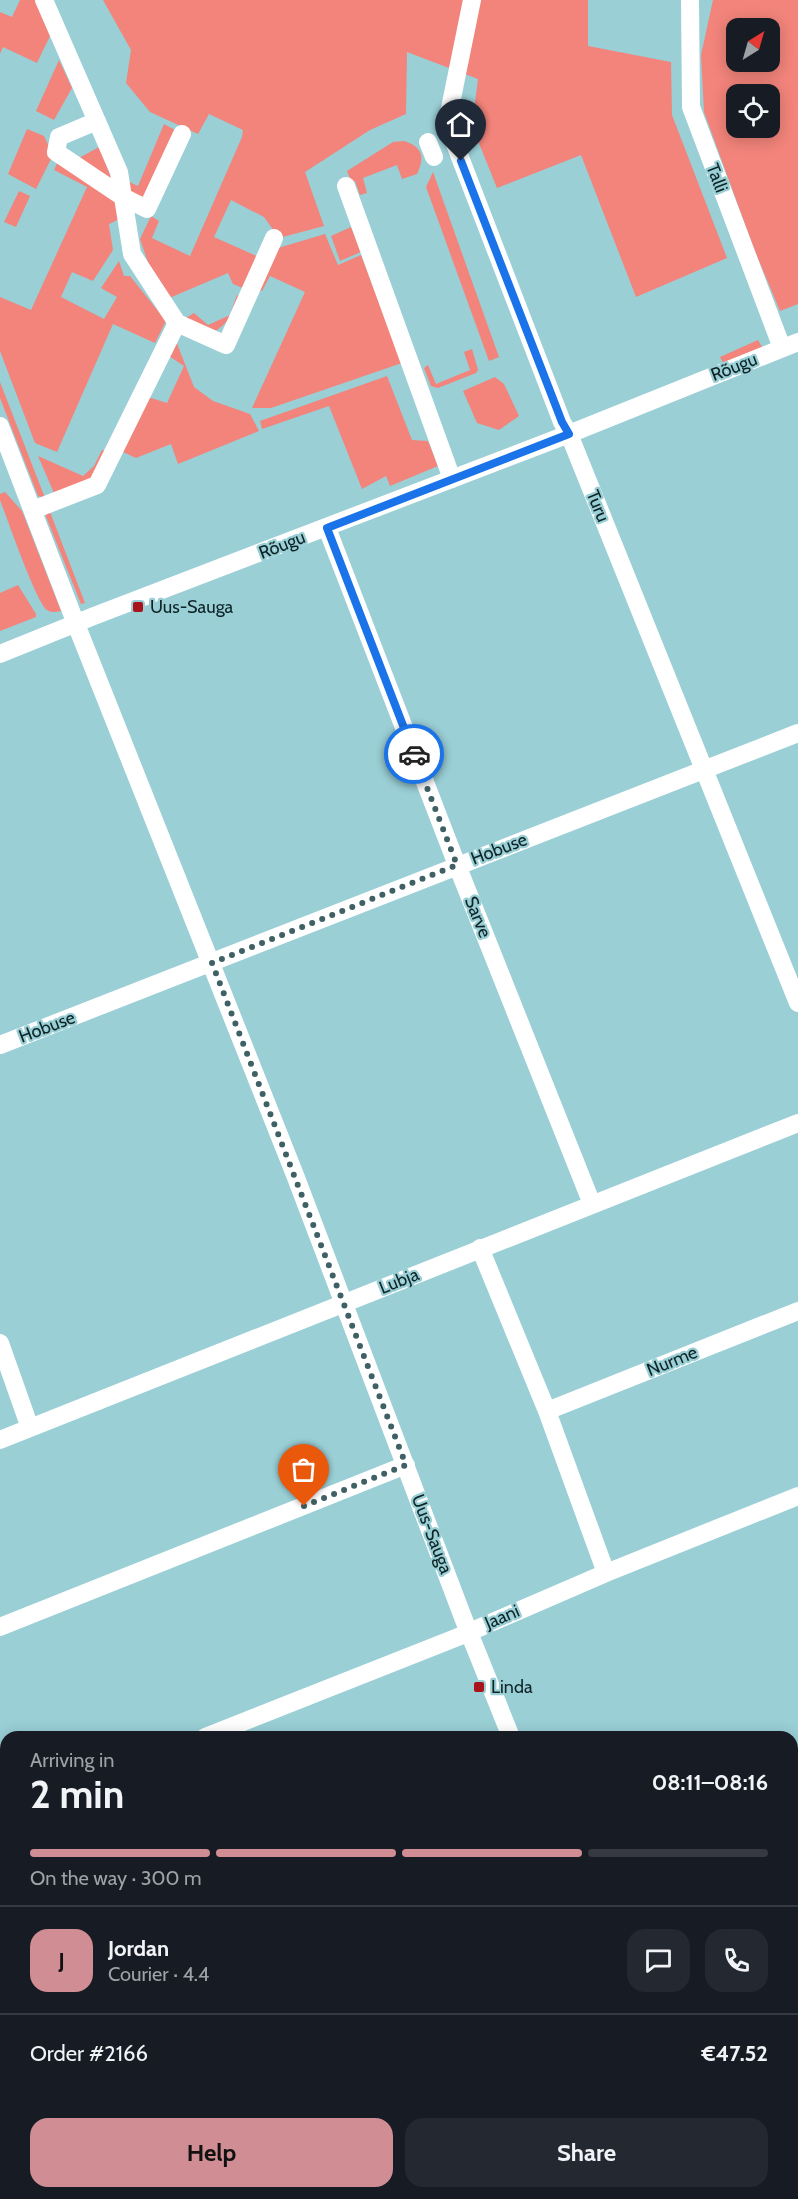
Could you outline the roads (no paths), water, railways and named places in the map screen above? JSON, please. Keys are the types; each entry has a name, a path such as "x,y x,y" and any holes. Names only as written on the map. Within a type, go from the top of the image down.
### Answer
{"street":[{"path":"44,0 119,172 132,254 177,323 226,345 274,238"},
{"name":"Turu","path":"472,0 449,113 453,139 562,422 569,434 798,1003"},
{"name":"Talli","path":"690,0 691,107 790,345"},
{"path":"97,121 59,137 56,152 123,197 147,209 182,134"},
{"path":"346,186 452,479"},
{"path":"33,510 97,485 177,323"},
{"name":"Rõugu","path":"0,654 569,434 790,345"},
{"name":"Uus-Sauga","path":"1,430 212,963 509,1731"},
{"name":"Sarve","path":"327,528 457,865 592,1204"},
{"name":"Hobuse","path":"0,1045 798,733"},
{"name":"Lubja","path":"0,1440 798,1123"},
{"path":"480,1248 547,1411 606,1573"},
{"name":"Nurme","path":"547,1411 798,1311"},
{"path":"0,1343 30,1428"},
{"path":"0,1627 406,1465"},
{"name":"Jaani","path":"224,1731 798,1496"}],"place":[{"name":"Uus-Sauga","path":"138,607"},
{"name":"Linda","path":"479,1687"}]}
